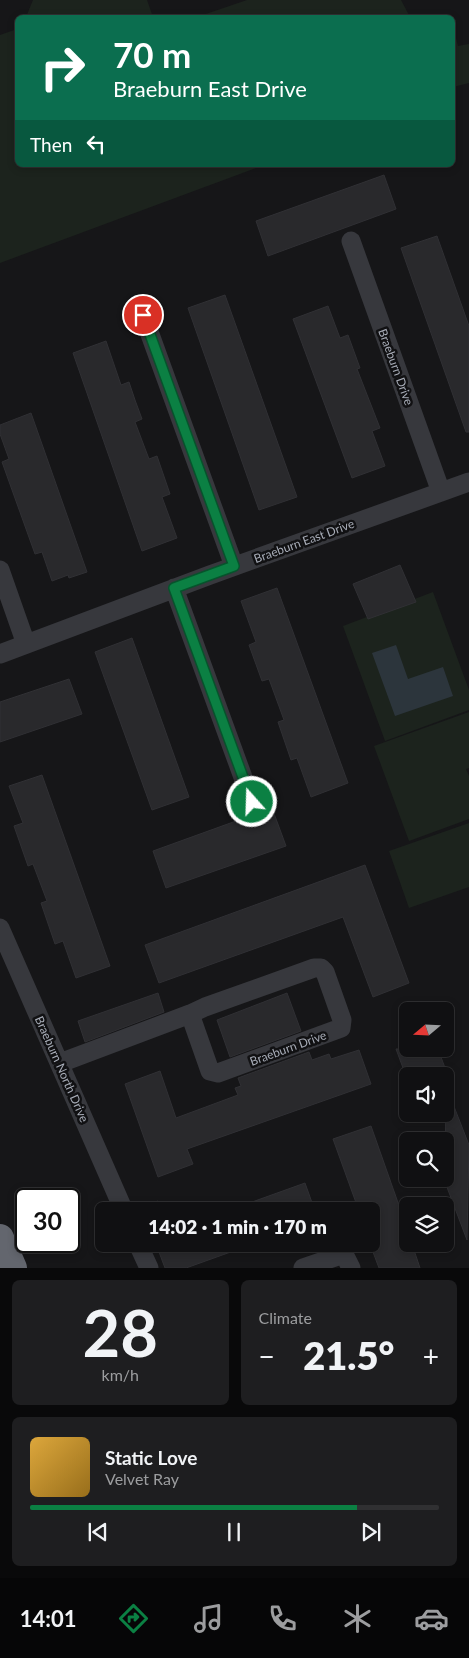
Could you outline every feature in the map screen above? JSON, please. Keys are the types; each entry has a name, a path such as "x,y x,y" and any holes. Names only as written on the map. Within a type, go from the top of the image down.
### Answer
{"highway":[{"path":"0,1238 13,1268"}],"street":[{"name":"Braeburn Drive","path":"352,241 441,492"},
{"path":"143,315 234,566"},
{"name":"Braeburn East Drive","path":"0,654 174,588 469,482"},
{"path":"0,570 26,644"},
{"path":"174,588 252,802"},
{"name":"Braeburn North Drive","path":"0,928 120,1202"},
{"name":"Braeburn Drive","path":"60,1063 205,1007 318,967 324,972 342,1020 341,1028 337,1031 218,1073 210,1071 190,1014"},
{"path":"142,1252 149,1268"},
{"path":"303,1268 341,1255 345,1256 350,1268"}],"shaded area":[{"path":"33,0 147,0 152,15 27,15"},
{"path":"247,0 401,0 409,15 203,15"},
{"path":"15,30 15,167 259,167 0,263 0,35"},
{"path":"455,34 458,46 469,44 469,83 455,86"},
{"path":"433,592 469,690 469,710 385,741 343,626"},
{"path":"396,645 408,679 443,667 453,696 395,716 372,653"},
{"path":"469,712 469,768 466,769 469,776 469,819 409,841 374,746"},
{"path":"469,823 469,887 409,908 389,851"}],"building":[{"path":"384,175 396,209 268,256 256,221"},
{"path":"437,236 469,326 469,432 466,432 401,248"},
{"path":"225,295 297,497 259,510 188,308"},
{"path":"328,306 340,338 348,335 360,368 357,369 380,428 372,431 385,466 352,478 293,319"},
{"path":"106,341 121,385 129,382 142,419 135,422 149,459 157,456 170,494 162,497 177,538 142,551 73,353"},
{"path":"31,413 87,572 69,578 68,575 52,581 42,552 35,554 2,462 9,459 0,434 0,425"},
{"path":"400,565 416,602 368,619 353,584"},
{"path":"277,588 348,783 311,797 297,758 291,760 278,722 284,720 269,679 262,681 249,645 256,642 241,601"},
{"path":"132,638 189,797 152,810 95,652"},
{"path":"69,679 82,714 0,742 0,702"},
{"path":"42,775 110,966 76,978 63,941 55,944 41,903 47,901 33,864 28,866 14,826 23,823 9,786"},
{"path":"272,808 286,846 166,888 153,851"},
{"path":"365,865 409,983 373,997 343,917 159,983 145,945"},
{"path":"158,993 164,1012 85,1042 78,1021"},
{"path":"287,993 301,1031 230,1057 217,1020"},
{"path":"359,1050 371,1084 187,1149 193,1164 158,1177 125,1084 160,1071 176,1118 238,1095 235,1088 241,1086 238,1078 309,1052 312,1060 329,1054 331,1059"},
{"path":"399,1058 441,1058 445,1067 403,1067"},
{"path":"454,1107 469,1145 467,1240 454,1206 454,1197 451,1197 447,1187 454,1187 454,1132 446,1132 446,1122 454,1122"},
{"path":"371,1126 399,1205 399,1252 415,1252 420,1268 379,1268 373,1252 380,1252 380,1202 356,1202 333,1139"},
{"path":"305,1183 312,1202 252,1202"},
{"path":"159,1252 231,1252 186,1268 165,1268"}],"route":[{"path":"143,315 234,566 174,588 252,802"}]}
